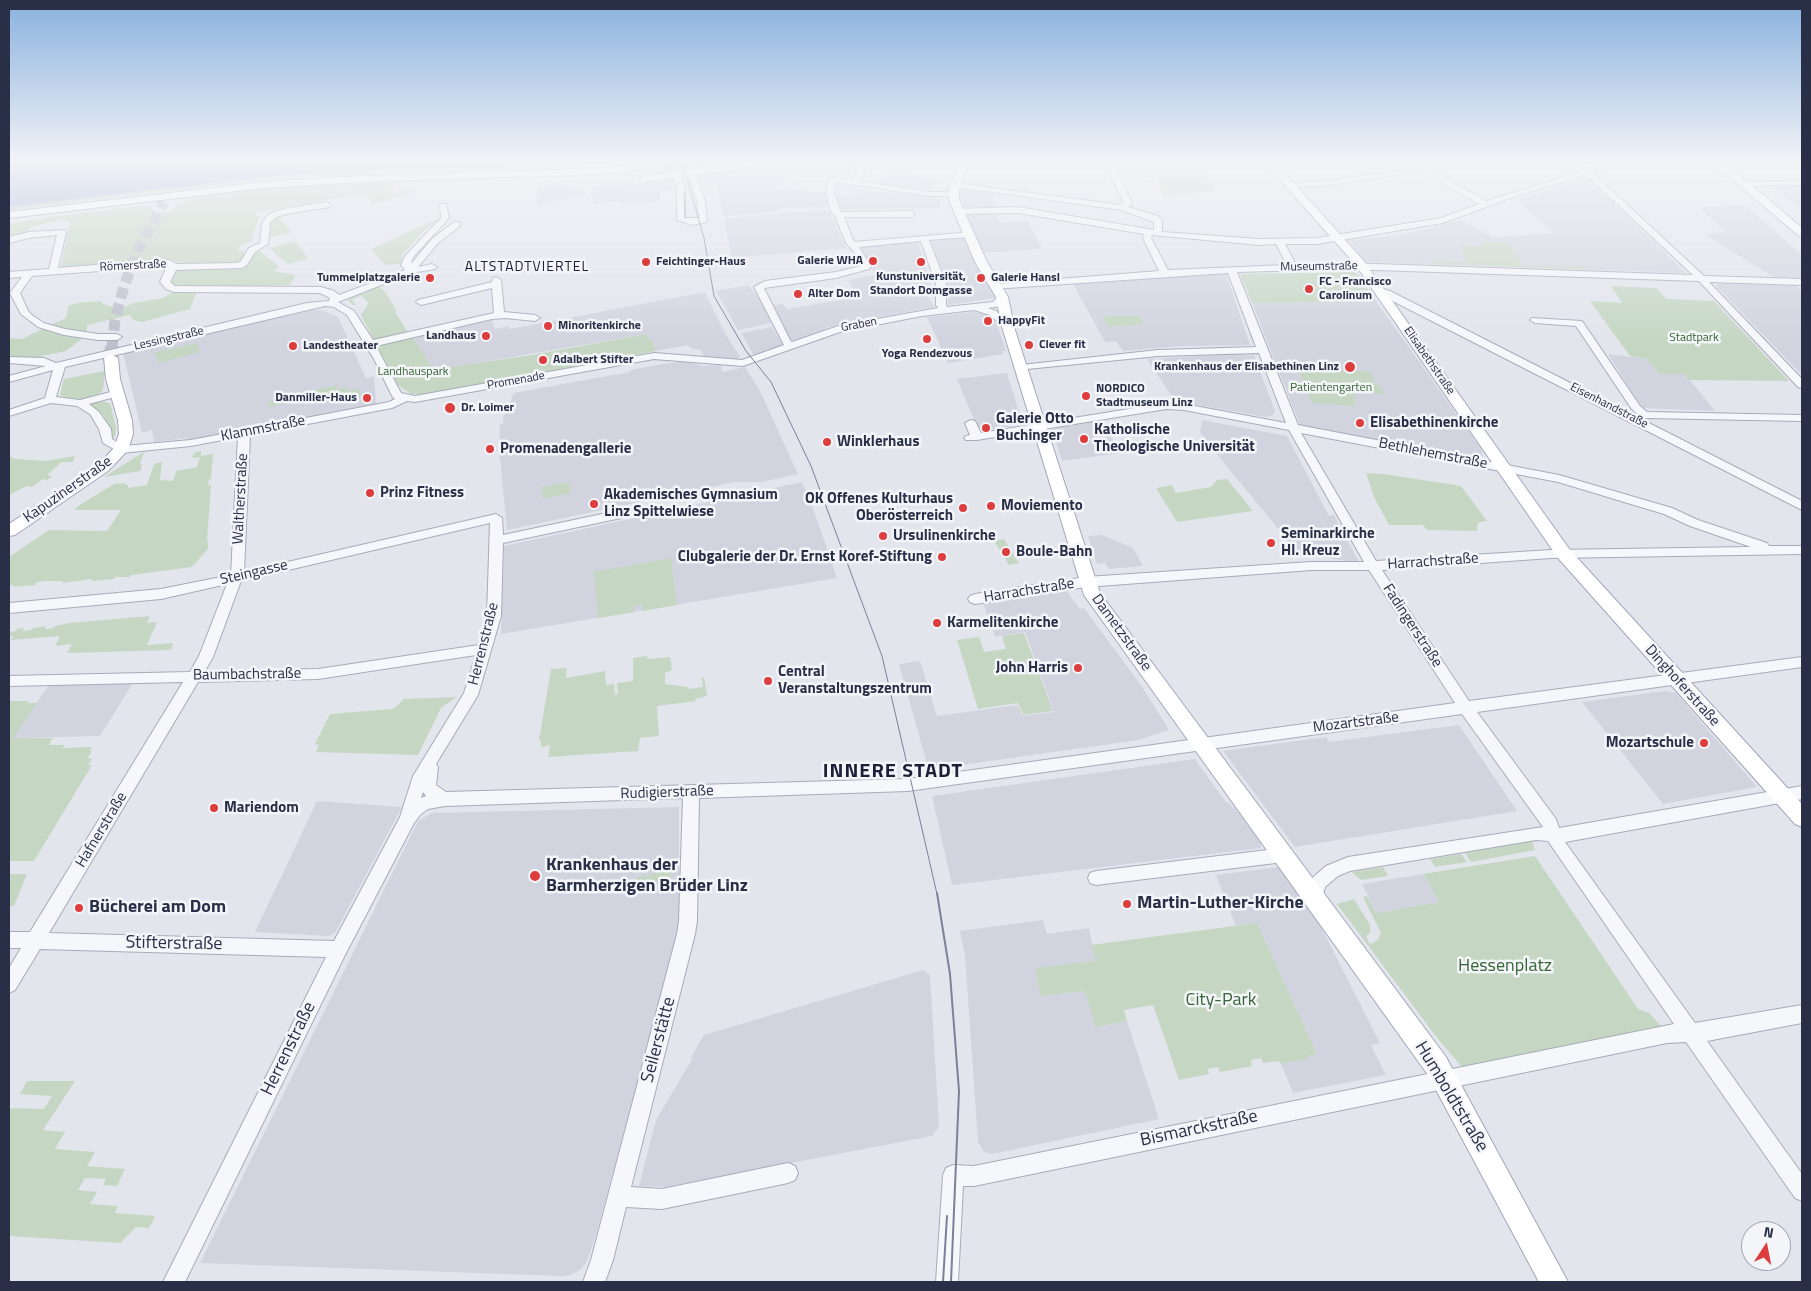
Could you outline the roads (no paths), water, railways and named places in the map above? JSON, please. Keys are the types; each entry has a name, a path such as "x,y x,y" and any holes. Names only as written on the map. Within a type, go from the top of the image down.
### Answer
{"main road":[{"path":"962,221 980,262 999,292 1008,327"},
{"name":"Elisabethstraße","path":"1323,221 1362,266 1564,554"},
{"path":"1788,221 1802,233"},
{"name":"Dametzstraße","path":"1008,327 1086,582 1092,595 1315,898"},
{"name":"Kapuzinerstraße","path":"9,531 103,468 121,450 126,434 125,420 110,358"},
{"name":"Dinghoferstraße","path":"1564,554 1802,818"},
{"name":"Humboldtstraße","path":"1315,898 1444,1078 1554,1282"}],"street":[{"path":"173,267 239,266 244,263 251,252 264,244 267,221"},
{"path":"441,221 409,256 406,265 410,271 435,241 457,224"},
{"path":"791,346 786,342 760,286 836,275 863,269 867,265 859,252 853,247 841,221"},
{"path":"1080,221 1153,233 1279,242 1317,241 1413,227 1438,221"},
{"path":"1158,221 1153,233 1147,238 1165,273"},
{"path":"1640,221 1701,278 1802,385"},
{"path":"9,240 29,235 62,233 53,272"},
{"path":"853,247 968,234"},
{"path":"924,238 941,284 944,310"},
{"path":"1279,242 1293,267"},
{"name":"Römerstraße","path":"9,275 170,263 173,267 167,275 165,282 170,288 174,289 321,290 331,293 333,302"},
{"name":"Museumstraße","path":"999,292 1165,273 1231,269 1362,266 1802,282"},
{"name":"Lessingstraße","path":"9,379 75,361 307,306 333,302 410,271 432,267"},
{"name":"Fadingerstraße","path":"1231,269 1293,428 1315,469 1373,566 1466,708 1550,824 1554,834"},
{"path":"29,274 15,293 24,312 30,318 56,330 98,337 117,337"},
{"path":"421,302 496,282 499,315"},
{"name":"Eisenhandstraße","path":"1380,291 1639,417 1802,506"},
{"name":"Graben","path":"752,361 829,332 851,326 944,310 998,304 999,292"},
{"path":"333,302 351,313 370,344 396,394 403,399"},
{"name":"Eisenhandstraße","path":"1391,308 1415,307"},
{"name":"Graben","path":"972,308 993,313 1008,327"},
{"path":"370,344 499,315 535,318"},
{"path":"1535,320 1579,323 1636,408 1639,417 1802,418"},
{"path":"75,361 75,358 98,337"},
{"path":"1020,368 1158,353 1263,350"},
{"name":"Promenade","path":"403,399 415,399 654,356 736,363 752,361"},
{"path":"9,360 48,362 55,366 50,400"},
{"path":"9,413 50,400 80,403 118,393"},
{"name":"Klammstraße","path":"121,450 191,443 331,415 392,405 403,399"},
{"path":"80,403 94,412 105,428 107,441 121,450"},
{"name":"Bethlehemstraße","path":"971,423 974,437 1176,406 1505,468 1597,489 1668,511 1694,523 1756,543 1768,549"},
{"name":"Waltherstraße","path":"195,676 206,657 236,578 244,433"},
{"path":"498,540 621,514"},
{"name":"Steingasse","path":"9,608 161,594 496,518"},
{"name":"Herrenstraße","path":"408,818 415,789 456,717 471,695 494,616 498,540 496,518"},
{"name":"Harrachstraße","path":"974,599 1086,582 1311,566 1373,566 1564,554 1768,549 1802,550"},
{"name":"Baumbachstraße","path":"9,680 334,673 484,649"},
{"name":"Mozartstraße","path":"910,785 1202,743 1802,662"},
{"name":"Hafnerstraße","path":"9,984 195,676"},
{"name":"Herrenstraße","path":"432,759 428,787 435,795 445,799"},
{"name":"Rudigierstraße","path":"425,803 445,799 910,785"},
{"name":"Seilerstätte","path":"594,1282 686,934 688,921 690,792"},
{"path":"1315,898 1317,884 1322,878 1348,864 1536,833 1565,835 1802,792"},
{"name":"Herrenstraße","path":"174,1282 340,949 408,818 414,810 425,803"},
{"path":"1554,834 1557,843 1802,1191"},
{"path":"1096,878 1284,855"},
{"name":"Stifterstraße","path":"9,940 340,949"},
{"path":"1444,1078 1667,1034 1705,1032 1802,1014"},
{"name":"Bismarckstraße","path":"947,1282 953,1175 974,1176 1444,1078"},
{"path":"618,1196 662,1199 788,1173"}],"tunnel":[{"path":"112,347 115,320 124,286 139,248 154,221"},
{"path":"111,358 112,346"}],"tram line":[{"path":"699,221 714,296 746,351 771,382 811,466 882,656 937,894"},
{"path":"937,893 950,974 959,1091 951,1282"},
{"path":"943,1282 947,1216"}],"place":[{"name":"Galerie WHA","path":"873,261"},
{"name":"Feichtinger-Haus","path":"646,262"},
{"name":"Kunstuniversität, Standort Domgasse","path":"921,262"},
{"name":"Tummelplatzgalerie","path":"430,278"},
{"name":"Galerie Hansl","path":"981,278"},
{"name":"FC - Francisco Carolinum","path":"1309,289"},
{"name":"Alter Dom","path":"798,294"},
{"name":"HappyFit","path":"988,321"},
{"name":"Minoritenkirche","path":"548,326"},
{"name":"Landhaus","path":"486,336"},
{"name":"Yoga Rendezvous","path":"927,339"},
{"name":"Clever fit","path":"1029,345"},
{"name":"Landestheater","path":"293,346"},
{"name":"Adalbert Stifter","path":"543,360"},
{"name":"Krankenhaus der Elisabethinen Linz","path":"1350,367"},
{"name":"NORDICO Stadtmuseum Linz","path":"1086,396"},
{"name":"Danmiller-Haus","path":"367,398"},
{"name":"Dr. Loimer","path":"450,408"},
{"name":"Elisabethinenkirche","path":"1360,423"},
{"name":"Galerie Otto Buchinger","path":"986,428"},
{"name":"Katholische Theologische Universität","path":"1084,439"},
{"name":"Winklerhaus","path":"827,442"},
{"name":"Promenadengallerie","path":"490,449"},
{"name":"Prinz Fitness","path":"370,493"},
{"name":"Akademisches Gymnasium Linz Spittelwiese","path":"594,504"},
{"name":"Moviemento","path":"991,506"},
{"name":"OK Offenes Kulturhaus Oberösterreich","path":"963,508"},
{"name":"Ursulinenkirche","path":"883,536"},
{"name":"Seminarkirche Hl. Kreuz","path":"1271,543"},
{"name":"Boule-Bahn","path":"1006,552"},
{"name":"Clubgalerie der Dr. Ernst Koref-Stiftung","path":"942,557"},
{"name":"Karmelitenkirche","path":"937,623"},
{"name":"John Harris","path":"1078,668"},
{"name":"Central Veranstaltungszentrum","path":"768,681"},
{"name":"Mozartschule","path":"1704,743"},
{"name":"Mariendom","path":"214,808"},
{"name":"Krankenhaus der Barmherzigen Brüder Linz","path":"535,876"},
{"name":"Martin-Luther-Kirche","path":"1127,904"},
{"name":"Bücherei am Dom","path":"79,908"}],"district":[{"name":"ALTSTADTVIERTEL","path":"527,268"},
{"name":"INNERE STADT","path":"893,772"}],"park label":[{"name":"Stadtpark","path":"1694,338"},
{"name":"Landhauspark","path":"413,372"},
{"name":"Patientengarten","path":"1331,388"},
{"name":"Hessenplatz","path":"1505,967"},
{"name":"City-Park","path":"1221,1001"}]}
